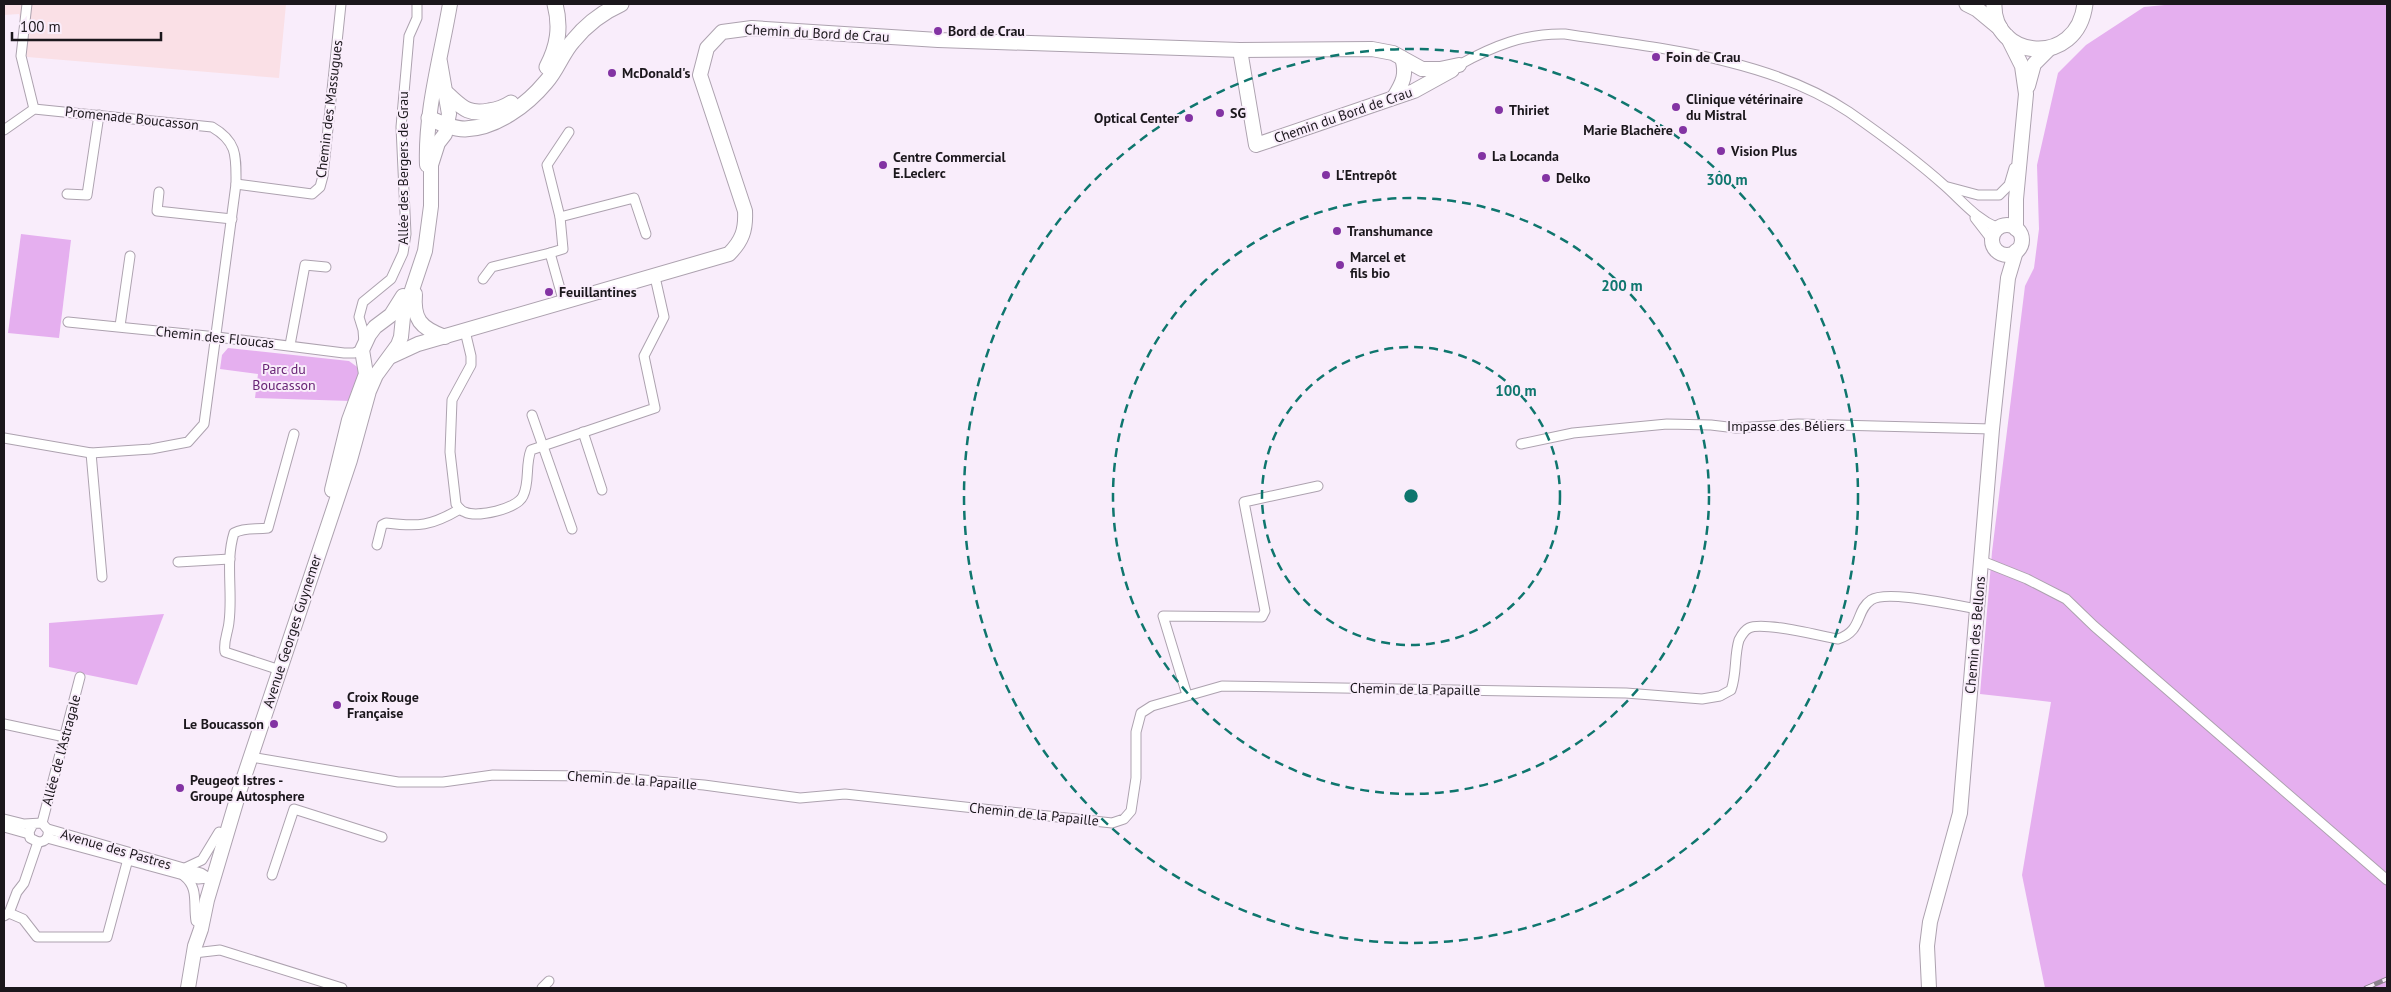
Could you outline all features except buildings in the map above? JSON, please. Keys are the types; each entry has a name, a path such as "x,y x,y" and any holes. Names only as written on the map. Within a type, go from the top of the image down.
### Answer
{"main road":[{"name":"Avenue Georges Guynemer","path":"325,530 338,463 349,420 366,374 364,356 383,322 399,304 416,257 426,202 429,118 450,4"},
{"path":"447,94 464,110 476,114 509,105 544,71 554,53 558,32 558,16 555,4"},
{"path":"429,118 448,120 465,129 494,122 520,107 546,82 573,41 606,10 621,4"},
{"path":"1967,4 1978,9 2023,46 2041,49 2050,48"},
{"path":"1994,4 1996,19 2022,66 2026,94"},
{"path":"2006,227 2020,232 2022,242 2016,251 2009,255 2001,254 1994,249 1992,235 2006,227 2016,199 2026,94 2034,64 2050,48 2071,36 2079,26 2087,7"},
{"name":"Chemin du Bord de Crau","path":"392,356 418,344 444,336 655,277 729,254 738,245 744,234 746,224 742,198 703,91 700,75 707,48 722,32 752,28 938,40 1240,50 1372,49 1393,53 1422,69 1440,69 1459,65"},
{"name":"Chemin du Bord de Crau","path":"1240,50 1256,144 1414,91 1459,65"},
{"path":"1394,97 1404,83 1405,74 1402,58"},
{"name":"Avenue Georges Guynemer","path":"188,988 206,877 251,757 325,530 350,460 369,391 382,368 392,356 416,280 429,225 431,166 448,120 447,94 440,62"},
{"path":"448,120 464,110"},
{"name":"Chemin des Bellons","path":"1929,988 1927,946 1930,922 1960,813 1992,429 2008,278 2016,251"},
{"name":"Chemin des Bellons","path":"2001,254 2008,278"},
{"path":"416,280 414,308 416,316 426,329 444,336"},
{"path":"383,322 391,322 401,330"},
{"name":"Chemin du Bord de Crau","path":"401,330 444,336"},
{"path":"364,356 374,369 382,368"},
{"name":"Avenue Georges Guynemer","path":"199,923 207,900 224,833"}],"street":[{"path":"4,130 34,109 21,56 27,4"},
{"name":"Chemin des Massugues","path":"236,184 312,194 320,187 323,176 341,4"},
{"name":"Allée des Bergers de Grau","path":"359,317 363,302 391,279 403,253 406,234 406,211 401,165 400,127 409,36 417,18 417,4"},
{"name":"Chemin du Bord de Crau","path":"1459,65 1498,45 1544,33 1565,34 1638,45 1725,62 1795,84 1846,110 1888,139 1945,186 1972,214"},
{"name":"Promenade Boucasson","path":"4,438 92,453 151,449 188,442 204,424 236,184 236,153 222,133 212,127 34,109"},
{"path":"67,194 87,195 100,115"},
{"path":"483,279 492,267 564,249 560,217 547,165 569,132"},
{"path":"1945,186 1978,195 1999,195 2009,186 2016,154 2022,141"},
{"path":"159,192 157,211 232,219"},
{"path":"560,217 634,198 646,234"},
{"path":"1972,214 1983,221 2006,227"},
{"path":"1972,214 1992,240"},
{"path":"550,253 564,303"},
{"path":"120,326 130,256"},
{"path":"290,345 305,264 326,267"},
{"path":"465,331 471,356 471,365 452,400 450,452 456,504 464,512 476,514 515,505 522,498 526,487 527,459 531,450 655,408 644,356 664,317 655,277"},
{"path":"359,317 373,323 383,322"},
{"path":"359,317 364,334 364,356"},
{"name":"Chemin des Floucas","path":"68,322 290,345 364,356"},
{"path":"532,415 572,529"},
{"name":"Impasse des Béliers","path":"1521,444 1573,433 1667,424 1711,424 1736,428 1798,424 1992,429"},
{"path":"582,432 602,490"},
{"path":"280,670 225,652 223,644 229,622 229,550 234,533 245,528 257,530 268,528 294,434"},
{"path":"92,453 102,577"},
{"path":"1187,695 1164,616 1262,617 1265,611 1244,502 1318,486"},
{"path":"377,545 382,524 417,526 447,517 460,509"},
{"path":"178,562 230,559"},
{"path":"1982,561 2027,579 2066,599 2094,626 2387,880"},
{"name":"Chemin de la Papaille","path":"251,757 398,782 443,782 494,775 596,776 704,785 800,798 845,794 1112,823 1124,819 1131,811 1136,778 1136,732 1141,713 1152,706 1222,686 1626,693 1702,698 1720,696 1731,690 1736,676 1736,649 1740,637 1748,628 1763,625 1838,639 1848,636 1872,600 1888,595 1978,609"},
{"name":"Allée de l'Astragale","path":"6,914 17,892 24,883 42,831 80,677"},
{"path":"4,724 64,737"},
{"path":"272,875 294,809 382,837"},
{"name":"Avenue des Pastres","path":"4,819 128,860 184,871 202,860 224,833"},
{"path":"4,827 29,834 32,840 42,831"},
{"name":"Avenue des Pastres","path":"42,831 206,877"},
{"path":"6,914 23,920 37,936 107,937 128,860"},
{"name":"Avenue des Pastres","path":"184,871 195,890 193,908 199,923"},
{"path":"194,950 220,950 342,988"},
{"path":"542,988 549,981"}],"shaded area":[{"path":"4,4 286,4 279,78 27,57 19,14 4,15"}],"green space":[{"path":"2175,4 2387,4 2387,988 2045,988 2022,875 2051,702 1980,694 1992,552 2025,286 2034,268 2039,229 2037,165 2058,73 2086,45 2144,7"},
{"path":"21,234 71,240 59,338 8,333"},
{"name":"Parc du Boucasson","path":"228,348 349,361 360,369 351,401 255,398 258,374 220,369 222,355"},
{"path":"164,614 137,685 49,667 49,623"}],"railway":[{"path":"2366,988 2387,979"}],"place":[{"name":"Bord de Crau","path":"938,31"},
{"name":"Foin de Crau","path":"1656,57"},
{"name":"McDonald's","path":"612,73"},
{"name":"Clinique vétérinaire du Mistral","path":"1676,107"},
{"name":"Thiriet","path":"1499,110"},
{"name":"SG","path":"1220,113"},
{"name":"Optical Center","path":"1189,118"},
{"name":"Marie Blachère","path":"1683,130"},
{"name":"Vision Plus","path":"1721,151"},
{"name":"La Locanda","path":"1482,156"},
{"name":"Centre Commercial E.Leclerc","path":"883,165"},
{"name":"L'Entrepôt","path":"1326,175"},
{"name":"Delko","path":"1546,178"},
{"name":"Transhumance","path":"1337,231"},
{"name":"Marcel et fils bio","path":"1340,265"},
{"name":"Feuillantines","path":"549,292"},
{"name":"Croix Rouge Française","path":"337,705"},
{"name":"Le Boucasson","path":"274,724"},
{"name":"Peugeot Istres - Groupe Autosphere","path":"180,788"}]}
